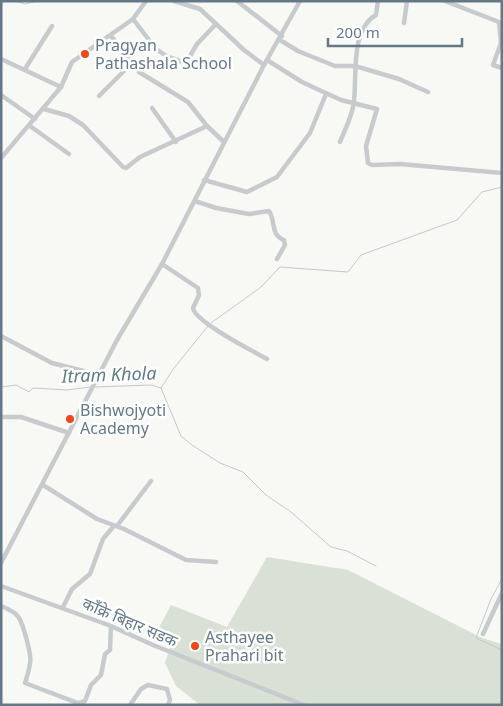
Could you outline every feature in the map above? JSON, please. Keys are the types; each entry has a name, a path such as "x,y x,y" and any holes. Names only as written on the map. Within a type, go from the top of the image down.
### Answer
{"street":[{"path":"1,158 61,87 72,62 133,19 146,1"},
{"path":"174,1 200,9 266,63 326,94 354,103 375,107 378,111 366,146 368,163 372,165 400,164 502,173"},
{"path":"237,1 298,51 335,66 355,66 399,79 428,92"},
{"path":"1,563 117,340 162,264 204,180 300,1"},
{"path":"340,142 354,103 355,66 358,45 368,19 376,14 378,1"},
{"path":"404,23 407,1"},
{"path":"445,1 499,22 501,43 493,65 502,68"},
{"path":"133,19 156,49 168,57 186,63 197,44 216,24"},
{"path":"25,69 52,26"},
{"path":"111,36 132,63 150,80 188,102 207,126 224,142"},
{"path":"1,60 25,69 61,87"},
{"path":"99,96 132,63"},
{"path":"1,94 35,119"},
{"path":"204,180 247,192 277,177 310,133 326,94"},
{"path":"152,108 176,142"},
{"path":"44,109 69,116 83,126 122,167 130,166 140,157 176,142 207,126"},
{"path":"30,126 69,154"},
{"path":"195,201 250,214 269,211 275,233 284,240 285,245 277,259"},
{"path":"162,264 198,288 199,294 193,311 209,325 267,359"},
{"path":"1,336 52,362 99,375"},
{"path":"1,417 21,417 69,433"},
{"path":"63,607 72,589 90,574 103,539 151,481"},
{"path":"43,485 115,526 186,560 216,562"},
{"name":"काँक्रे बिहार सडक","path":"1,586 63,607 304,705"},
{"path":"483,634 502,593"},
{"path":"1,606 14,611 22,622 30,648 31,664 25,683 81,704 85,701 91,686 101,675 105,654 110,650 110,626"},
{"path":"130,705 141,689 148,686 167,689 170,700 168,705"}],"shaded area":[{"path":"267,557 348,570 482,638 502,644 502,705 200,705 176,686 165,663 171,644 154,637 171,605 227,627"}],"waterway":[{"path":"15,1 25,4 37,1"},
{"name":"Itram Khola","path":"211,323 261,287 280,267 348,272 361,255 457,220 482,192 502,187"},
{"name":"Itram Khola","path":"94,387 151,385 161,388 174,368 208,326"},
{"name":"Itram Khola","path":"1,387 16,385 29,392 33,388 67,390 90,387"},
{"path":"161,388 181,436 220,463 243,472 266,495 291,512 331,547 347,551 376,566"},
{"path":"502,579 491,599 476,638 502,650"}],"place":[{"name":"Pragyan Pathashala School","path":"85,54"},
{"name":"Bishwojyoti Academy","path":"70,419"},
{"name":"Asthayee Prahari bit","path":"195,646"}]}
